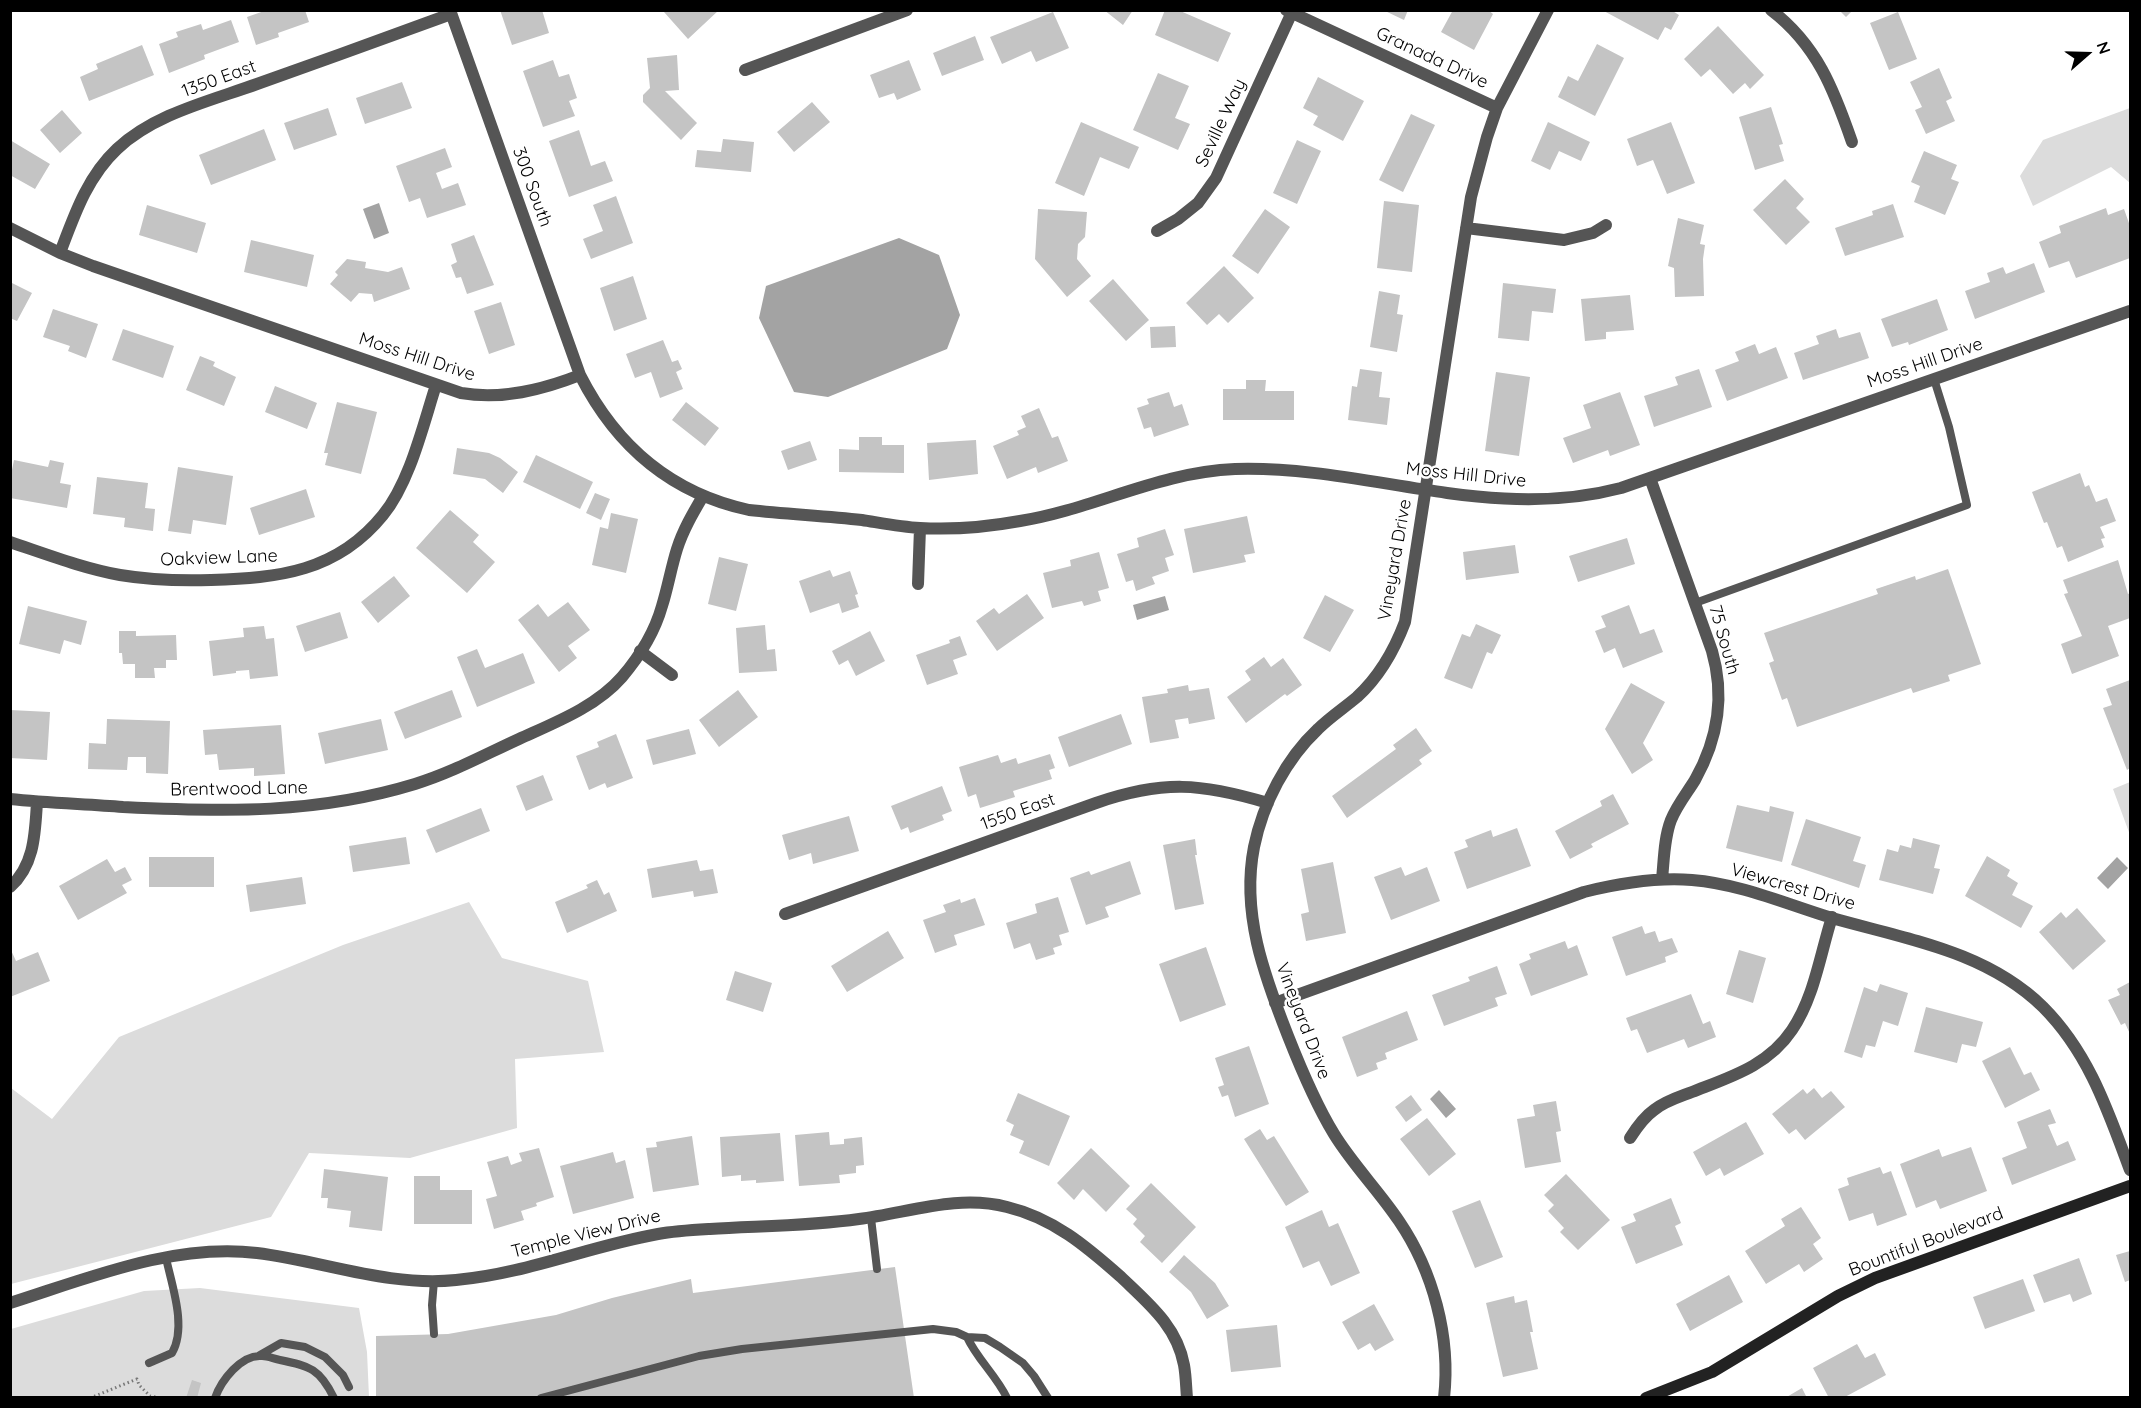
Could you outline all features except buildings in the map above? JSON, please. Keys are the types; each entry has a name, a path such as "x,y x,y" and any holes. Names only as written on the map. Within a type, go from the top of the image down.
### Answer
{"main road":[{"name":"Bountiful Boulevard","path":"1646,1398 1712,1372 1838,1296 1875,1278 2130,1186"}],"street":[{"path":"745,70 907,10"},
{"name":"Vineyard Drive","path":"1444,1398 1446,1372 1442,1330 1431,1287 1400,1222 1345,1150 1323,1115 1304,1076 1275,1003 1255,936 1250,892 1255,846 1268,803 1280,779 1305,743 1318,729 1371,683 1391,655 1402,630 1409,605 1466,228 1479,167 1497,108 1548,10"},
{"path":"1771,10 1794,32 1822,67 1838,101 1852,142"},
{"name":"Granada Drive","path":"1290,11 1497,108"},
{"name":"Seville Way","path":"1158,231 1198,203 1216,178 1290,11"},
{"name":"1350 East","path":"60,253 88,186 116,150 132,137 182,111 450,12"},
{"name":"300 South","path":"450,12 580,375"},
{"path":"1466,228 1564,240 1593,232 1606,225"},
{"name":"Moss Hill Drive","path":"10,228 60,253 93,266 461,393 493,396 530,391 556,385 580,375 602,412 631,448 666,476 703,496 726,505 749,510 920,528 1019,522 1072,509 1176,476 1234,469 1304,471 1489,499 1551,500 1599,494 2130,311"},
{"name":"Oakview Lane","path":"10,542 94,569 150,579 246,579 269,577 308,568 344,551 384,514 402,484 436,385"},
{"name":"75 South","path":"1650,478 1716,664 1719,679 1719,709 1716,726 1708,753 1671,820 1662,879"},
{"name":"Brentwood Lane","path":"10,800 178,810 276,810 343,802 416,784 454,770 578,710 602,695 621,678 640,651 662,607 682,536 703,496"},
{"path":"918,584 920,528"},
{"path":"640,651 672,675"},
{"name":"1550 East","path":"785,914 1134,791 1194,786 1228,791 1268,803"},
{"path":"10,887 23,872 30,858 34,843 37,802"},
{"name":"Viewcrest Drive","path":"1275,1003 1584,892 1633,881 1662,879 1693,880 1732,886 1960,955 1994,970 2026,992 2057,1021 2085,1061 2107,1107 2130,1170"},
{"path":"1630,1138 1641,1122 1662,1105 1752,1068 1780,1046 1803,1012 1832,917"},
{"name":"Temple View Drive","path":"10,1303 133,1265 220,1251 257,1253 369,1275 434,1281 496,1275 668,1232 871,1218 943,1204 970,1202 1005,1206 1026,1212 1057,1226 1092,1251 1153,1307 1167,1323 1180,1350 1184,1365 1186,1398"}],"lane":[{"path":"1695,603 1966,505 1949,427 1934,379"},
{"path":"871,1218 877,1269"},
{"path":"149,1363 172,1353 179,1336 177,1313 166,1258"},
{"path":"434,1281 434,1334"},
{"path":"542,1398 665,1364 742,1349 933,1329 956,1332 967,1337 984,1338 1012,1354 1034,1376 1048,1398"},
{"path":"967,1337 973,1351 996,1377 1007,1398"},
{"path":"215,1398 222,1382 233,1369 281,1343 305,1347 326,1357 343,1375 349,1387"},
{"path":"260,1355 293,1362 314,1370 322,1377 334,1398"}],"path":[{"path":"90,1398 137,1379 150,1396 160,1398"}],"shaded area":[{"path":"2130,108 2130,183 2111,167 2033,206 2020,176 2043,140"},
{"path":"379,203 389,233 374,239 363,209"},
{"path":"899,238 939,255 960,315 947,349 828,397 794,392 759,318 766,286"},
{"path":"1165,596 1169,610 1137,620 1133,605"},
{"path":"2130,782 2130,835 2113,789"},
{"path":"2117,857 2128,868 2108,889 2097,878"},
{"path":"469,902 502,958 588,981 604,1052 515,1059 517,1128 410,1158 309,1153 271,1217 11,1284 11,1088 52,1119 119,1037 343,945"},
{"path":"1439,1090 1456,1109 1446,1118 1430,1099"},
{"path":"200,1288 359,1308 367,1352 369,1397 11,1398 11,1329 144,1291"}]}
